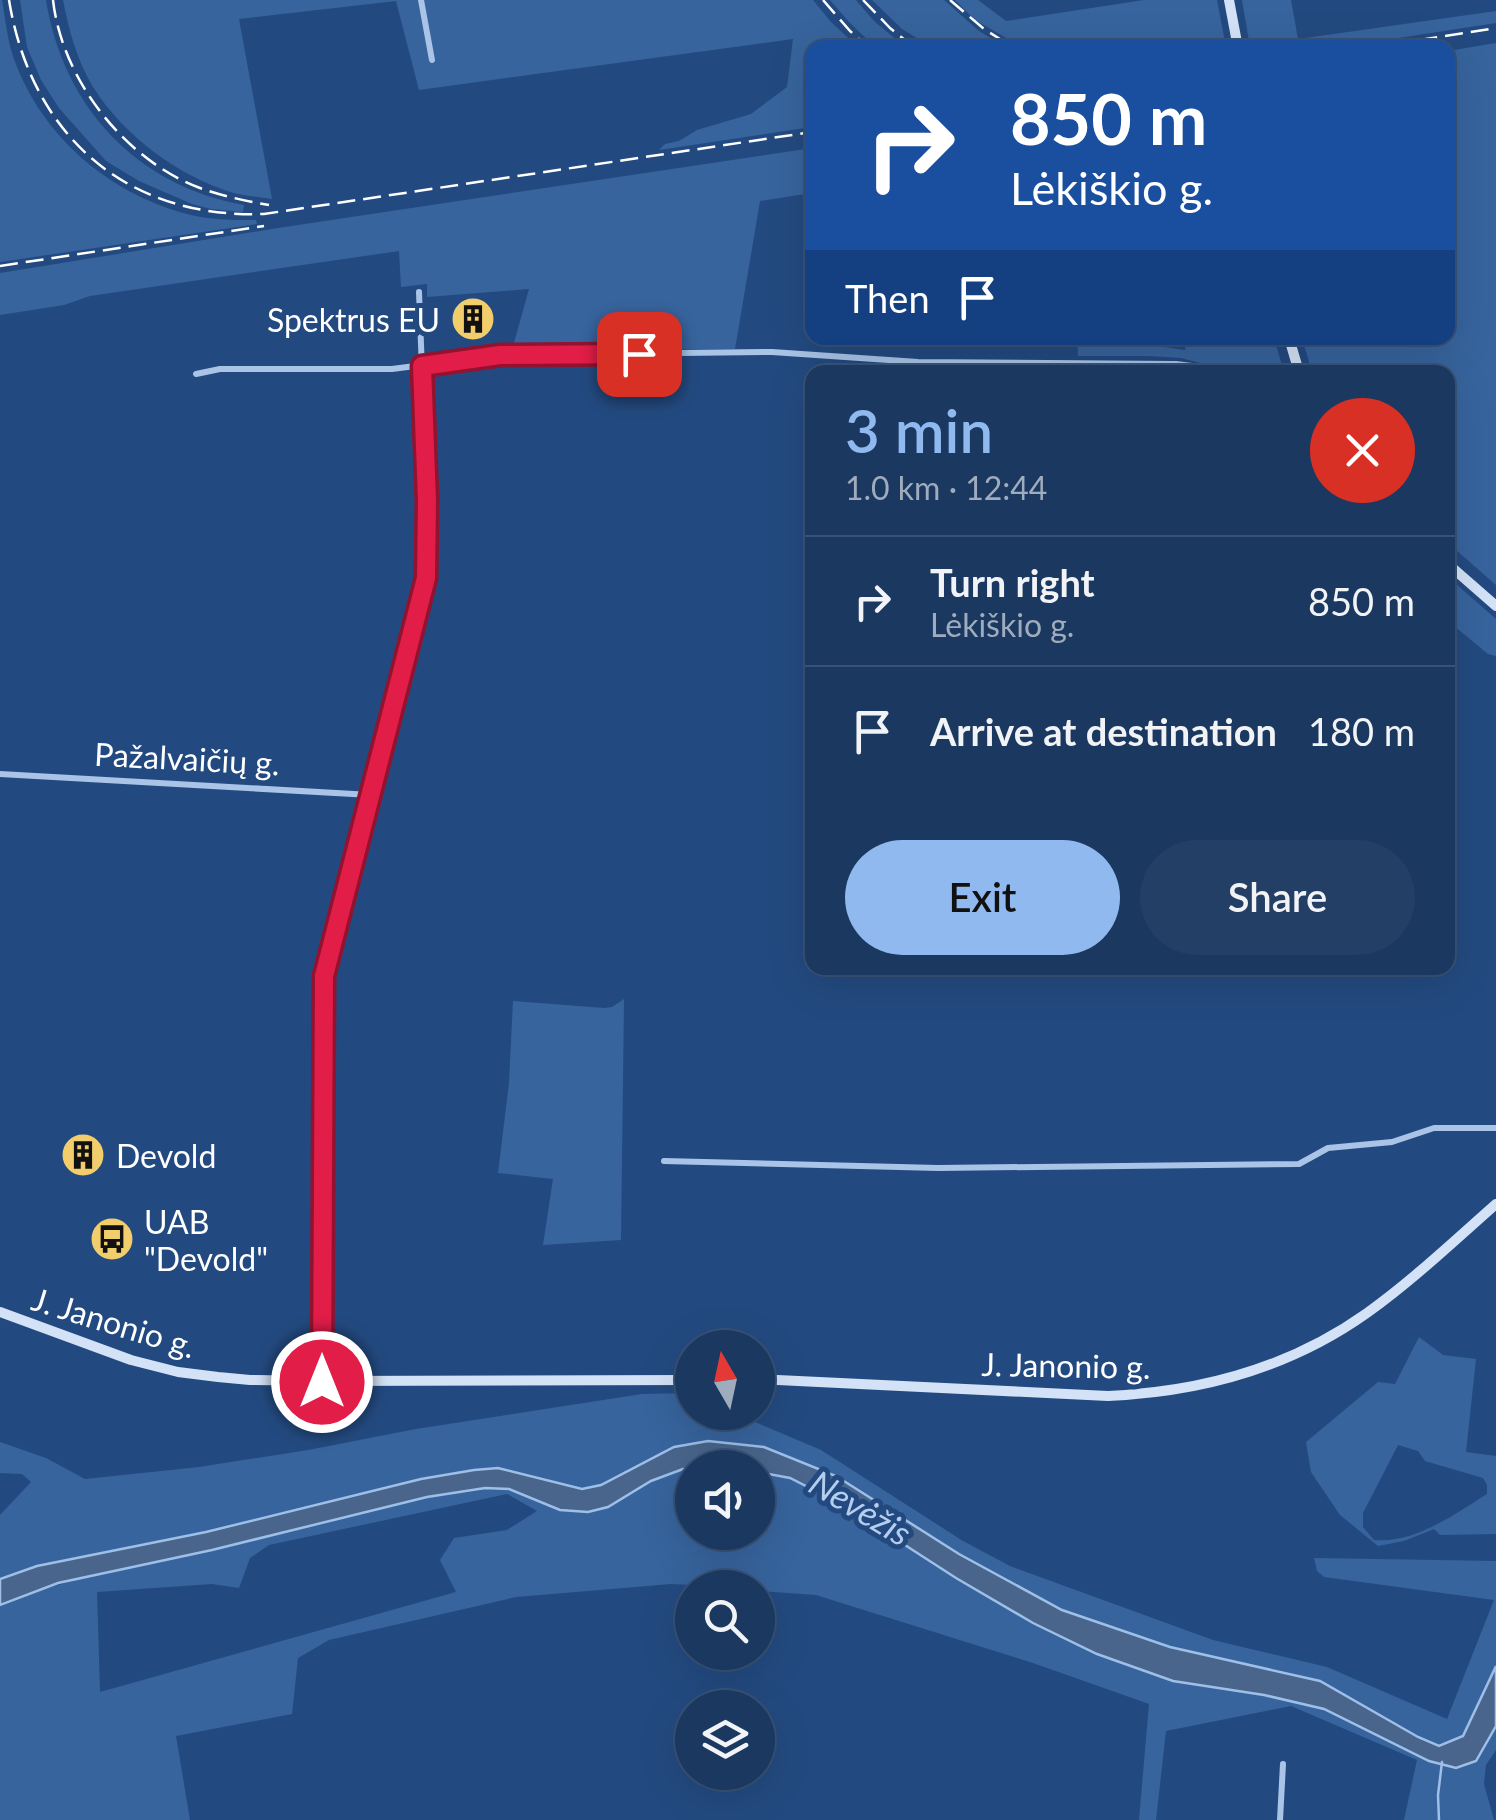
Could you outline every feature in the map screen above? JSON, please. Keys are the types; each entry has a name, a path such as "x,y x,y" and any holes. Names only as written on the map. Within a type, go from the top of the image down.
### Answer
{"street":[{"path":"421,0 432,60"},
{"path":"1230,0 1237,40"},
{"path":"322,1382 324,976 426,578 419,292"},
{"path":"196,374 220,369 392,369 500,355 772,352 932,363 1184,365"},
{"path":"1455,570 1496,606"},
{"name":"Pažalvaičių g.","path":"0,774 371,795"},
{"path":"664,1162 902,1168 1300,1164 1328,1148 1392,1142 1434,1128 1496,1128"},
{"name":"J. Janonio g.","path":"775,1380 1108,1396 1198,1387 1250,1372 1363,1316 1496,1204"},
{"name":"J. Janonio g.","path":"0,1312 131,1360 178,1372 250,1380 675,1380"},
{"path":"1280,1820 1283,1764"}],"shaded area":[{"path":"0,0 12,53 24,82 39,109 79,156 103,175 158,204 195,216 256,220 257,224 0,262"},
{"path":"20,0 46,0 69,74 111,136 170,180 205,195 244,205 243,212 192,204 139,181 106,161 59,108 41,80 27,47"},
{"path":"63,0 813,0 850,40 805,40 805,128 659,150 697,130 751,114 787,87 793,39 419,90 396,1 239,19 272,199 213,186 154,152 106,105 87,77"},
{"path":"830,0 856,0 897,40 868,40"},
{"path":"872,0 944,0 994,40 920,40"},
{"path":"955,0 978,0 1006,21 1144,0 1217,0 1225,40 1010,40 975,20"},
{"path":"1242,0 1291,0 1298,39 1496,11 1496,23 1386,40 1249,40"},
{"path":"1496,43 1496,585 1455,549 1455,365 1310,365 1304,345 1455,345 1455,50"},
{"path":"805,149 805,194 760,201 735,349 512,350 529,289 427,297 427,284 401,287 399,251 90,296 64,305 0,315 0,273"},
{"path":"1077,345 1152,345 1185,350 1186,345 1276,345 1282,365 1206,365 1181,358 1078,356"},
{"path":"1455,583 1496,619 1496,656 1488,654 1455,627"},
{"path":"624,999 621,1240 543,1245 553,1179 498,1173 509,1083 513,1001 604,1008"},
{"path":"1419,1337 1443,1355 1476,1359 1466,1452 1496,1456 1496,1534 1440,1535 1434,1529 1378,1546 1340,1515 1311,1472 1306,1442 1378,1382 1395,1384","holes":["1398,1445 1418,1451 1425,1461 1483,1478 1487,1494 1419,1532 1374,1540 1363,1527 1363,1513"]},
{"path":"675,1393 675,1430 774,1430 821,1450 963,1541 1010,1566 1213,1640 1327,1667 1447,1719 1494,1600 1324,1577 1317,1571 1314,1558 1496,1561 1496,1666 1463,1736 1439,1746 1062,1610 959,1554 836,1476 775,1465 775,1450 674,1447 601,1485 582,1489 498,1468 474,1470 421,1479 206,1532 37,1566 0,1579 0,1515 31,1482 22,1474 0,1473 0,1442 46,1458 85,1479 199,1467 642,1394"},
{"path":"675,1471 675,1550 775,1550 775,1475 790,1478 843,1505 1033,1623 1097,1654 1173,1681 1324,1709 1370,1730 1476,1761 1496,1726 1496,1750 1486,1765 1484,1784 1494,1820 1404,1820 1417,1760 1291,1706 1166,1731 1156,1820 1139,1820 1149,1704 816,1595 775,1592 775,1570 675,1570 675,1584 516,1597 329,1640 298,1658 292,1714 176,1736 190,1820 0,1820 0,1605 7,1601 108,1572 464,1490 500,1489 562,1509 589,1511 616,1503","holes":["507,1494 537,1511 507,1530 454,1538 440,1560 456,1592 100,1692 97,1592 212,1584 239,1588 250,1558 269,1545"]}],"water":[{"path":"708,1441 771,1450 675,1450 675,1472 651,1481 608,1507 588,1512 560,1510 509,1489 485,1488 427,1497 58,1583 0,1605 0,1579 37,1566 206,1532 421,1479 474,1470 498,1468 582,1489 601,1485 674,1447"},
{"name":"Nevėžis","path":"775,1451 836,1476 959,1554 1062,1610 1170,1647 1320,1681 1439,1746 1463,1736 1496,1666 1496,1726 1476,1761 1456,1768 1429,1761 1324,1709 1173,1681 1097,1654 1033,1623 843,1505 790,1478 775,1475"}],"waterway":[{"path":"1439,1820 1442,1762"}],"railway":[{"path":"9,0 21,48 39,91 63,128 93,160 128,184 169,202 214,212 264,214 805,133"},
{"path":"53,0 69,59 102,114 123,137 147,158 200,188 269,205"},
{"path":"823,0 860,40"},
{"path":"863,0 905,40"},
{"path":"950,0 1001,40"},
{"path":"1419,40 1496,28"},
{"path":"0,266 264,226"}],"place":[{"name":"Spektrus EU","path":"473,319"},
{"name":"Devold","path":"83,1155"},
{"name":"UAB \"Devold\"","path":"112,1239"}],"route":[{"path":"322,1382 324,976 426,578 422,366 500,355 639,354"}]}
